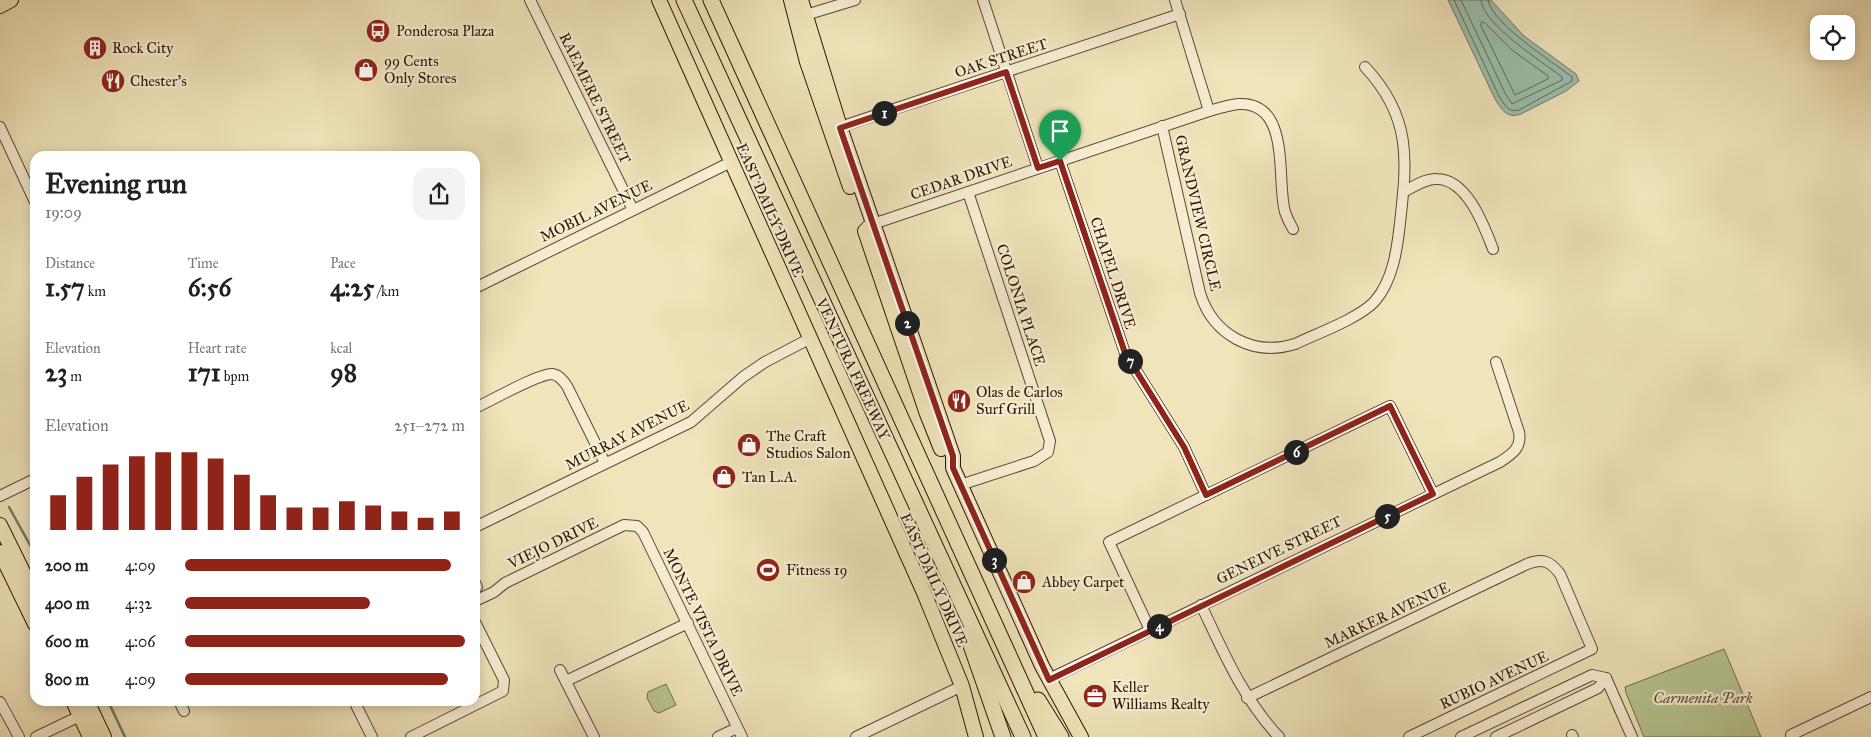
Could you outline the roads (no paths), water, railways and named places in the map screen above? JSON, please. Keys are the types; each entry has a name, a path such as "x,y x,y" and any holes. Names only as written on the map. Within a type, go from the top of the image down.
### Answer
{"highway":[{"name":"VENTURA FREEWAY","path":"684,0 1023,737"},
{"name":"VENTURA FREEWAY","path":"711,0 1046,737"},
{"path":"951,582 970,646 1003,737"},
{"path":"1004,644 1061,737"}],"main road":[{"path":"0,6 12,0"},
{"name":"EAST DAILY DRIVE","path":"659,0 809,340 925,595 962,686 976,737"},
{"path":"792,0 801,17 835,129 868,225 953,456 953,468 1049,680 1081,737"},
{"path":"801,0 801,17"},
{"path":"0,525 30,586"},
{"path":"0,552 30,614"},
{"path":"75,706 90,737"},
{"path":"89,706 104,737"}],"street":[{"name":"RAEMERE STREET","path":"530,0 633,210"},
{"path":"801,17 855,0"},
{"path":"983,0 1038,168"},
{"path":"1175,0 1209,110"},
{"name":"OAK STREET","path":"835,129 1180,14"},
{"name":"GRANDVIEW CIRCLE","path":"1162,126 1202,301 1219,327 1231,336 1251,346 1274,349 1295,344 1362,312 1374,301 1385,285 1395,260 1405,191 1405,150 1398,119 1388,95 1365,67"},
{"name":"CEDAR DRIVE","path":"868,225 1209,110 1240,104 1259,109 1268,117 1277,136 1285,211 1293,229"},
{"path":"0,128 30,191"},
{"name":"CHAPEL DRIVE","path":"1060,161 1122,346 1184,447 1206,495"},
{"name":"MOBIL AVENUE","path":"480,286 731,162"},
{"path":"1405,191 1435,178 1451,183 1470,201 1494,249"},
{"name":"COLONIA PLACE","path":"960,485 1034,461 1048,452 1050,441 968,192"},
{"name":"MURRAY AVENUE","path":"480,525 691,422 743,377 766,362 809,340"},
{"name":"GENEIVE STREET","path":"1049,680 1500,462 1515,452 1519,444 1519,432 1496,362"},
{"path":"480,406 542,376 554,374 559,376 567,386 605,463"},
{"path":"1150,630 1109,542 1390,406 1433,494"},
{"path":"0,496 30,481"},
{"name":"VIEJO DRIVE","path":"480,599 488,596 505,583 624,524 633,524"},
{"name":"MONTE VISTA DRIVE","path":"633,524 643,532 740,732"},
{"name":"RUBIO AVENUE","path":"1409,737 1592,649 1560,574 1552,565 1540,560"},
{"name":"MARKER AVENUE","path":"1247,698 1527,564 1540,560"},
{"path":"1201,605 1247,698 1279,737"},
{"path":"566,681 688,623"},
{"path":"480,632 504,680 503,691 480,702"},
{"path":"560,670 594,737"},
{"path":"1461,737 1592,675 1606,678"},
{"path":"1496,737 1598,688 1606,678"},
{"path":"1606,678 1632,737"},
{"path":"856,737 962,686"},
{"path":"1791,735 1871,697"},
{"path":"0,702 19,737"},
{"path":"356,706 368,736"},
{"path":"411,737 473,706"},
{"path":"36,737 80,716"},
{"path":"718,737 740,732"}],"water":[{"path":"1448,0 1491,0 1524,36 1576,74 1579,81 1566,91 1521,114 1508,114 1495,99"}],"waterway":[{"path":"9,507 30,545"},
{"path":"110,706 125,737"}],"place":[{"name":"Ponderosa Plaza","path":"378,31"},
{"name":"Rock City","path":"95,48"},
{"name":"99 Cents Only Stores","path":"366,70"},
{"name":"Chester's","path":"113,81"},
{"name":"Olas de Carlos Surf Grill","path":"959,401"},
{"name":"The Craft Studios Salon","path":"749,445"},
{"name":"Tan L.A.","path":"724,477"},
{"name":"Fitness 19","path":"768,570"},
{"name":"Abbey Carpet","path":"1024,582"},
{"name":"Keller Williams Realty","path":"1095,696"}],"park label":[{"name":"Carmenita Park","path":"1703,698"}]}
